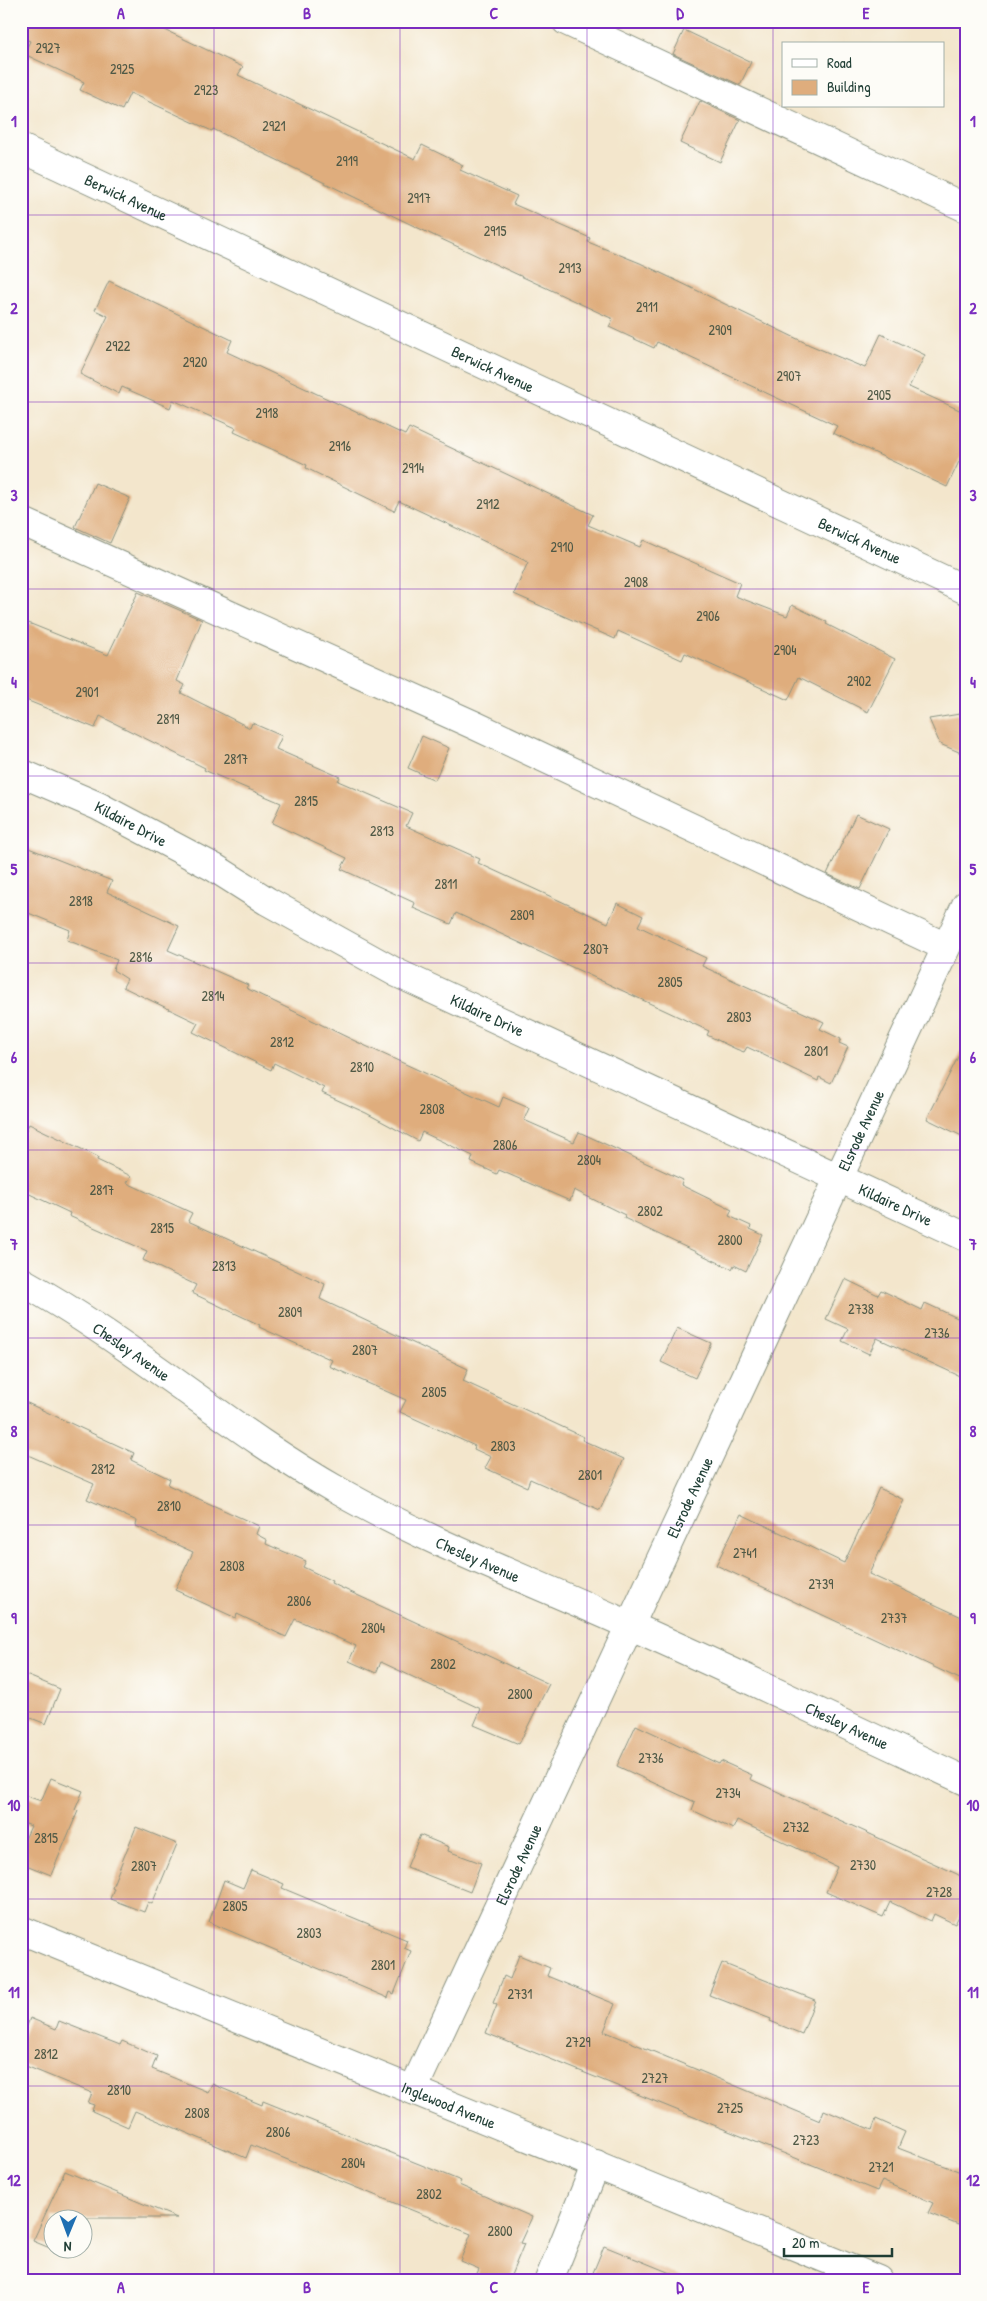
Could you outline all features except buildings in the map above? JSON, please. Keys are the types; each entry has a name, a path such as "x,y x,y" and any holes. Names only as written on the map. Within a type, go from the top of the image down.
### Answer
{"street":[{"path":"566,21 966,208"},
{"name":"Berwick Avenue","path":"21,148 966,590"},
{"path":"21,521 474,725 946,947"},
{"name":"Kildaire Drive","path":"21,773 98,806 215,868 267,901 397,973 697,1114 839,1177 966,1237"},
{"name":"Elsrode Avenue","path":"413,2090 966,905"},
{"name":"Chesley Avenue","path":"21,1281 72,1310 126,1346 282,1458 342,1493 415,1530 630,1625 966,1781"},
{"name":"Inglewood Avenue","path":"21,1930 878,2280"},
{"path":"549,2280 596,2164"}]}
